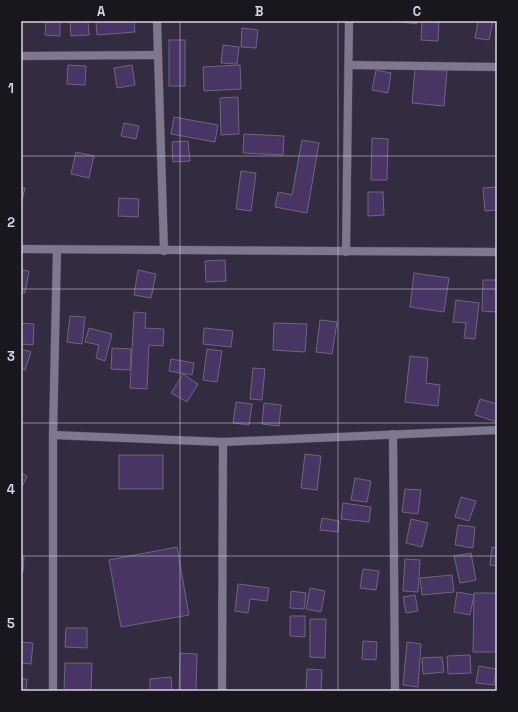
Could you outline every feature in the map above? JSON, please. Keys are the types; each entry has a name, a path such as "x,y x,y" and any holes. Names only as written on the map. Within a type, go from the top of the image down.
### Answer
{"street":[{"path":"157,21 164,251"},
{"path":"346,252 349,21"},
{"path":"21,56 158,55"},
{"path":"349,65 497,67"},
{"path":"21,249 497,252"},
{"path":"53,691 53,435 58,250"},
{"path":"53,435 223,442 497,430"},
{"path":"393,434 395,691"},
{"path":"222,691 223,442"}],"building":[{"path":"46,21 60,21 60,36 45,35"},
{"path":"70,21 88,21 89,35 71,36"},
{"path":"96,21 134,21 135,32 97,35"},
{"path":"394,21 417,21 417,24"},
{"path":"422,21 439,22 438,41 421,40"},
{"path":"478,21 493,21 489,40 475,38"},
{"path":"242,28 258,30 256,48 241,47"},
{"path":"169,40 185,40 185,86 169,86"},
{"path":"223,45 239,47 237,64 221,63"},
{"path":"68,65 86,66 85,85 67,84"},
{"path":"132,65 135,85 117,88 114,68"},
{"path":"240,65 241,89 204,91 203,67"},
{"path":"415,69 447,71 444,106 412,103"},
{"path":"376,70 391,73 388,93 372,90"},
{"path":"238,97 239,134 221,135 220,98"},
{"path":"174,117 218,125 215,142 171,134"},
{"path":"124,123 139,126 136,139 121,136"},
{"path":"244,134 284,136 283,155 243,153"},
{"path":"372,138 388,139 387,180 371,180"},
{"path":"302,140 319,143 307,213 275,207 278,192 292,195"},
{"path":"188,141 190,161 173,162 172,142"},
{"path":"76,152 94,156 89,178 71,174"},
{"path":"241,171 256,173 251,211 236,209"},
{"path":"21,187 25,188 21,205"},
{"path":"497,187 497,210 485,211 483,188"},
{"path":"368,192 383,192 384,215 368,216"},
{"path":"119,198 139,199 138,217 118,216"},
{"path":"225,260 226,281 206,282 205,261"},
{"path":"21,270 29,271 25,293 21,292"},
{"path":"138,270 156,274 151,298 134,295"},
{"path":"414,273 449,278 444,312 410,307"},
{"path":"483,280 497,280 497,312 482,311"},
{"path":"456,300 479,303 475,339 464,338 466,323 453,322"},
{"path":"134,312 146,313 145,328 164,329 163,346 149,345 147,389 130,388"},
{"path":"70,316 85,317 82,344 67,342"},
{"path":"320,320 337,322 332,354 316,352"},
{"path":"21,323 34,324 33,345 21,344"},
{"path":"274,323 307,324 305,352 273,350"},
{"path":"89,328 112,334 105,361 96,358 99,345 85,342"},
{"path":"204,328 233,331 231,347 203,344"},
{"path":"112,348 131,349 130,370 111,369"},
{"path":"21,349 31,352 25,370 21,368"},
{"path":"207,349 222,351 217,382 203,380"},
{"path":"410,356 428,358 426,383 440,385 438,406 405,402"},
{"path":"171,359 194,363 192,375 169,371"},
{"path":"253,368 265,369 262,400 250,399"},
{"path":"183,374 198,384 187,402 171,393"},
{"path":"480,399 497,404 497,422 475,415"},
{"path":"236,402 252,404 249,425 233,423"},
{"path":"264,403 281,405 279,426 262,424"},
{"path":"305,454 321,456 317,490 301,488"},
{"path":"119,455 163,455 163,489 119,489"},
{"path":"21,473 27,476 21,489"},
{"path":"355,478 371,481 367,502 351,500"},
{"path":"405,489 421,490 418,514 402,512"},
{"path":"461,497 476,501 469,521 455,517"},
{"path":"343,503 371,507 369,522 341,519"},
{"path":"322,518 339,521 338,532 320,530"},
{"path":"411,519 428,523 422,547 406,543"},
{"path":"458,525 475,527 473,548 455,545"},
{"path":"177,547 189,615 121,627 109,560"},
{"path":"492,547 497,548 497,566 490,565"},
{"path":"471,553 476,580 460,583 454,556"},
{"path":"21,557 24,557 23,572 21,572"},
{"path":"405,559 420,560 418,592 403,591"},
{"path":"363,569 379,571 376,590 360,588"},
{"path":"452,575 454,592 422,595 420,578"},
{"path":"238,584 269,588 267,601 250,599 248,613 235,611"},
{"path":"310,588 325,591 321,612 306,609"},
{"path":"291,591 306,593 304,609 290,608"},
{"path":"457,592 474,595 470,615 454,612"},
{"path":"474,593 497,593 497,652 473,652"},
{"path":"415,595 418,611 406,613 403,597"},
{"path":"290,616 305,616 305,637 290,636"},
{"path":"310,619 326,619 325,658 310,657"},
{"path":"66,628 87,628 87,648 65,647"},
{"path":"363,641 377,642 376,660 362,659"},
{"path":"21,642 33,643 31,664 21,663"},
{"path":"407,642 421,644 418,687 403,685"},
{"path":"180,653 197,654 196,691 179,691"},
{"path":"470,655 471,673 448,674 447,656"},
{"path":"442,657 444,672 423,674 422,658"},
{"path":"65,663 92,663 91,691 64,691"},
{"path":"479,666 496,669 494,685 476,683"},
{"path":"307,669 322,670 321,691 306,691"},
{"path":"171,677 172,691 150,691 150,679"},
{"path":"21,679 27,679 26,691 21,691"}]}
